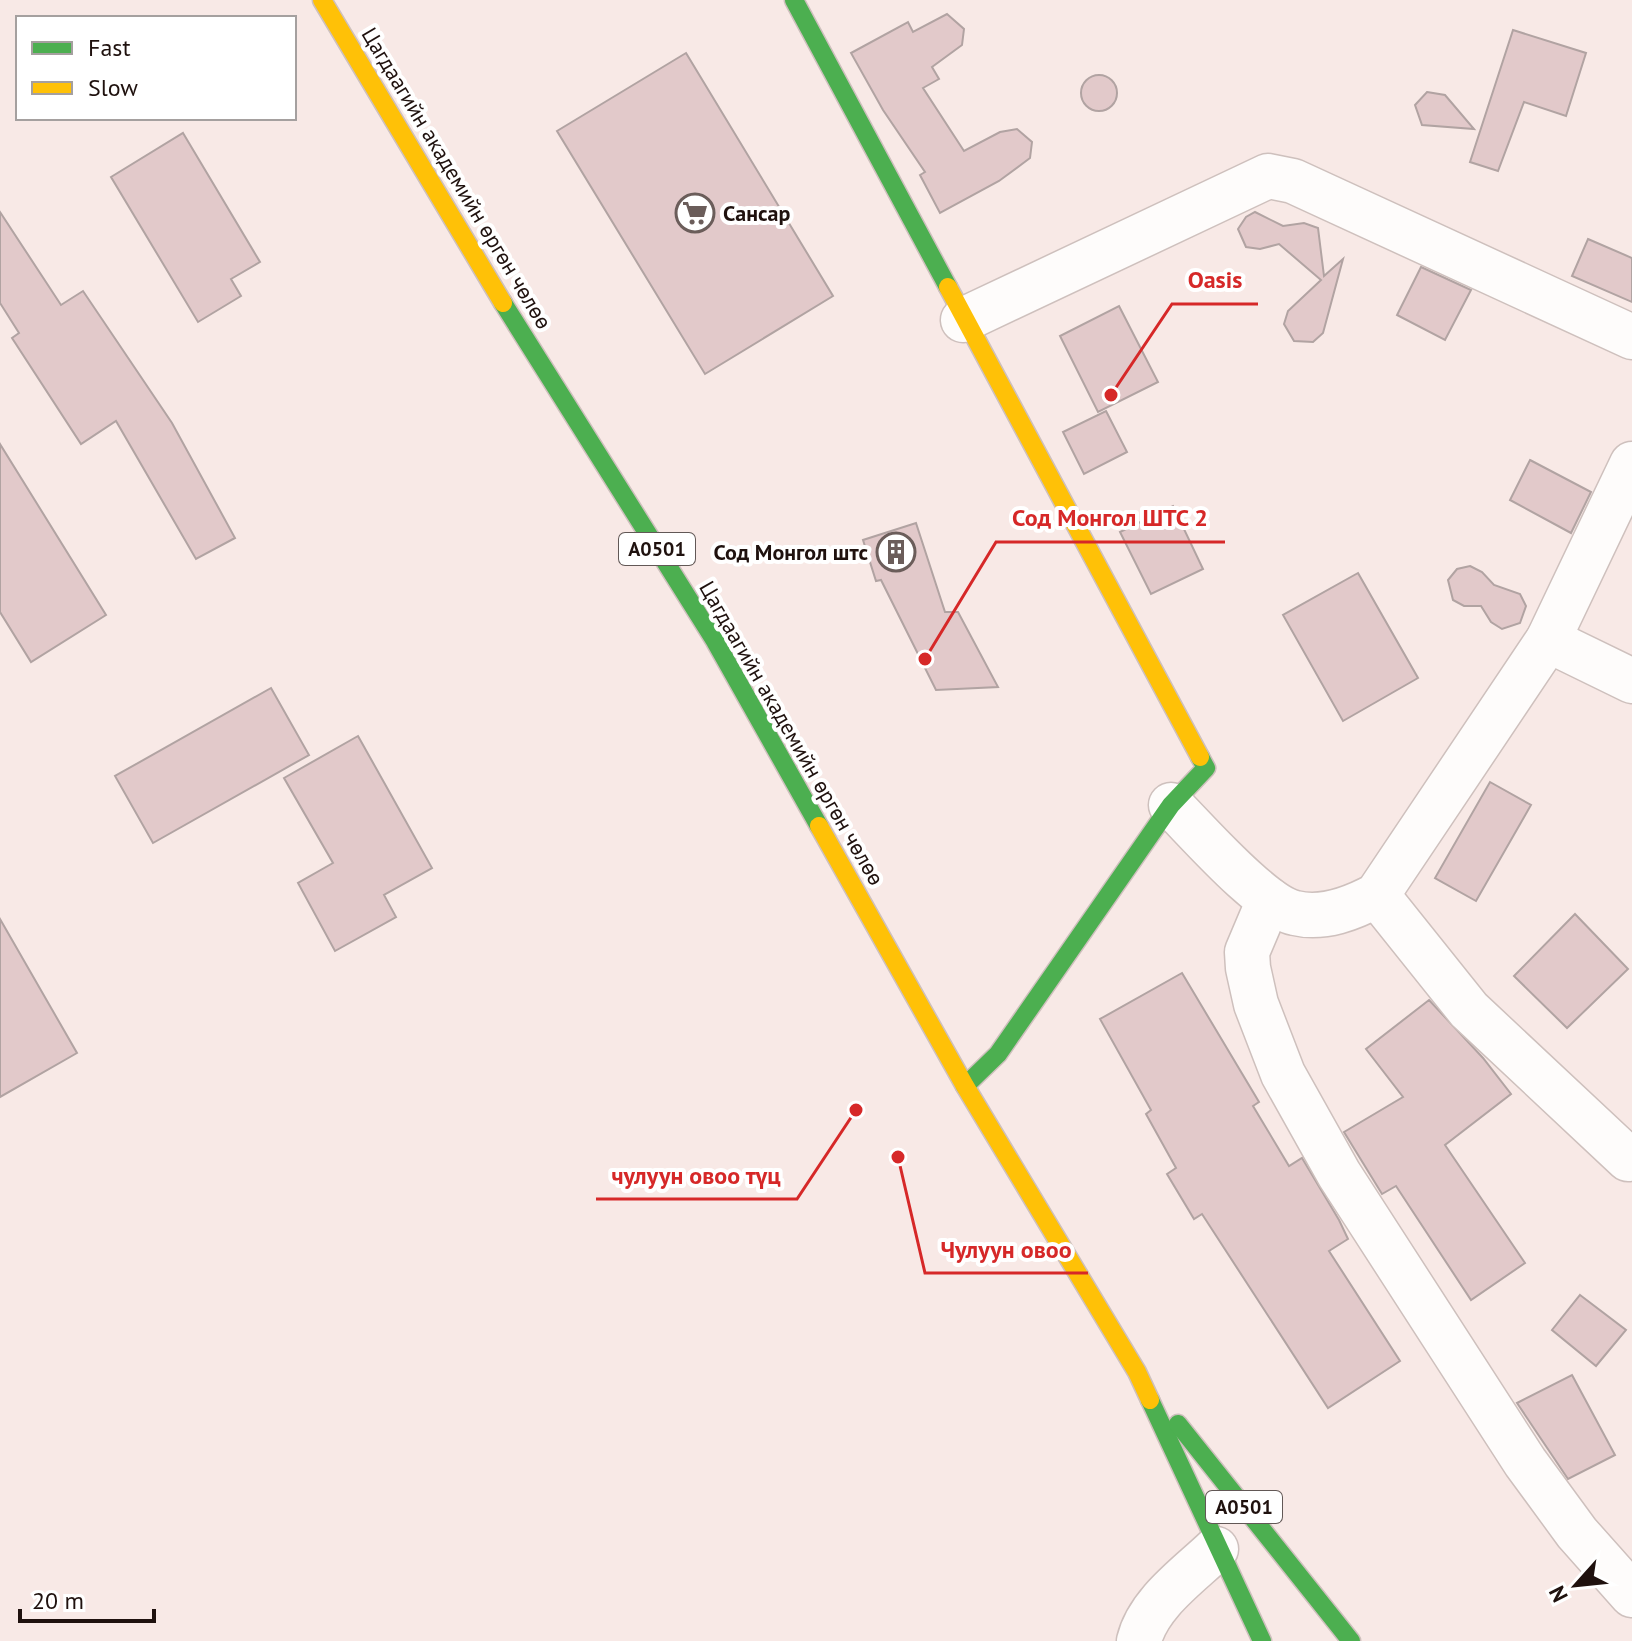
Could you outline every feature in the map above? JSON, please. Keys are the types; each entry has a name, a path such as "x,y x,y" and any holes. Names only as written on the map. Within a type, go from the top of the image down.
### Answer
{"main road":[{"name":"Цагдаагийн академийн өргөн чөлөө","path":"322,0 525,340 715,641 965,1086 1137,1372 1216,1549 1262,1641"},
{"path":"794,0 1206,768 1171,805 998,1054 965,1086"},
{"name":"Цагдаагийн академийн өргөн чөлөө","path":"1137,1372 1351,1641"}],"street":[{"path":"963,320 1268,176 1293,181 1632,337"},
{"path":"1171,805 1269,900 1294,913 1318,915 1353,908 1377,895 1548,640 1632,464"},
{"path":"1548,640 1632,681"},
{"path":"1377,895 1469,1010 1628,1159"},
{"path":"1269,900 1247,952 1248,968 1256,1004 1283,1074 1339,1174 1525,1462 1577,1533 1626,1575"},
{"path":"1139,1641 1141,1631 1160,1602 1216,1549"}],"building":[{"path":"947,14 964,29 962,45 932,67 939,79 923,88 964,151 1000,132 1017,129 1032,142 1030,158 999,181 940,213 920,175 925,172 883,110 851,53 908,22 913,32"},
{"path":"1513,30 1586,53 1566,116 1524,102 1498,171 1470,162"},
{"name":"Сансар","path":"686,53 833,296 705,374 557,131"},
{"path":"1099,75 1112,80 1117,93 1112,106 1099,111 1086,106 1081,93 1086,80"},
{"path":"1427,92 1445,95 1474,129 1422,125 1415,105"},
{"path":"183,133 260,262 231,279 241,296 198,322 111,177"},
{"path":"0,212 61,305 83,291 172,423 235,538 196,559 116,421 81,444 12,338 19,333 0,303"},
{"path":"1255,212 1283,226 1304,223 1318,228 1324,276 1343,259 1323,333 1313,342 1294,341 1284,324 1288,311 1321,280 1279,244 1260,249 1246,247 1238,229 1246,217"},
{"path":"1588,239 1632,258 1632,302 1572,276"},
{"path":"1421,267 1471,290 1445,340 1397,315"},
{"path":"1119,306 1158,382 1098,412 1060,336"},
{"path":"1106,411 1127,452 1084,474 1063,432"},
{"path":"0,444 106,615 31,662 0,612"},
{"path":"1530,460 1591,492 1571,533 1510,500"},
{"path":"1173,506 1203,569 1151,594 1120,532"},
{"path":"916,523 945,612 958,612 998,687 936,690 881,580 876,581 863,540"},
{"path":"1470,566 1482,572 1494,585 1520,594 1526,606 1520,623 1502,629 1491,622 1481,606 1464,606 1453,600 1448,580 1457,569"},
{"path":"1358,573 1418,678 1343,721 1283,615"},
{"path":"271,688 309,755 153,843 115,776"},
{"path":"358,736 432,868 384,895 396,917 335,951 298,883 333,863 284,778"},
{"path":"1490,782 1531,805 1476,901 1435,878"},
{"path":"1575,914 1628,969 1567,1028 1514,976"},
{"path":"0,919 77,1053 0,1097"},
{"path":"1182,973 1259,1102 1253,1106 1289,1166 1302,1158 1339,1220 1348,1239 1329,1251 1400,1361 1328,1408 1202,1214 1194,1219 1167,1174 1176,1168 1146,1114 1151,1110 1100,1019"},
{"path":"1429,1000 1483,1058 1511,1094 1445,1145 1525,1263 1471,1300 1396,1186 1382,1194 1344,1132 1403,1097 1366,1049"},
{"path":"1580,1295 1626,1330 1596,1366 1552,1330"},
{"path":"1572,1375 1615,1455 1568,1479 1517,1403"}],"traffic: fast":[{"path":"794,0 948,287"},
{"path":"503,303 715,641 819,826"},
{"path":"965,1086 998,1054 1171,805 1206,768 1200,757"},
{"path":"1150,1400 1262,1641"},
{"path":"1178,1424 1351,1641"}],"traffic: slow":[{"path":"322,0 503,303"},
{"path":"948,287 1200,757"},
{"path":"819,826 965,1086 1137,1372 1150,1400"}],"place":[{"name":"Сансар","path":"695,213"},
{"name":"Oasis","path":"1111,395"},
{"name":"Сод Монгол штс","path":"896,552"},
{"name":"Сод Монгол ШТС 2","path":"925,659"},
{"name":"чулуун овоо түц","path":"856,1110"},
{"name":"Чулуун овоо","path":"898,1157"}]}
